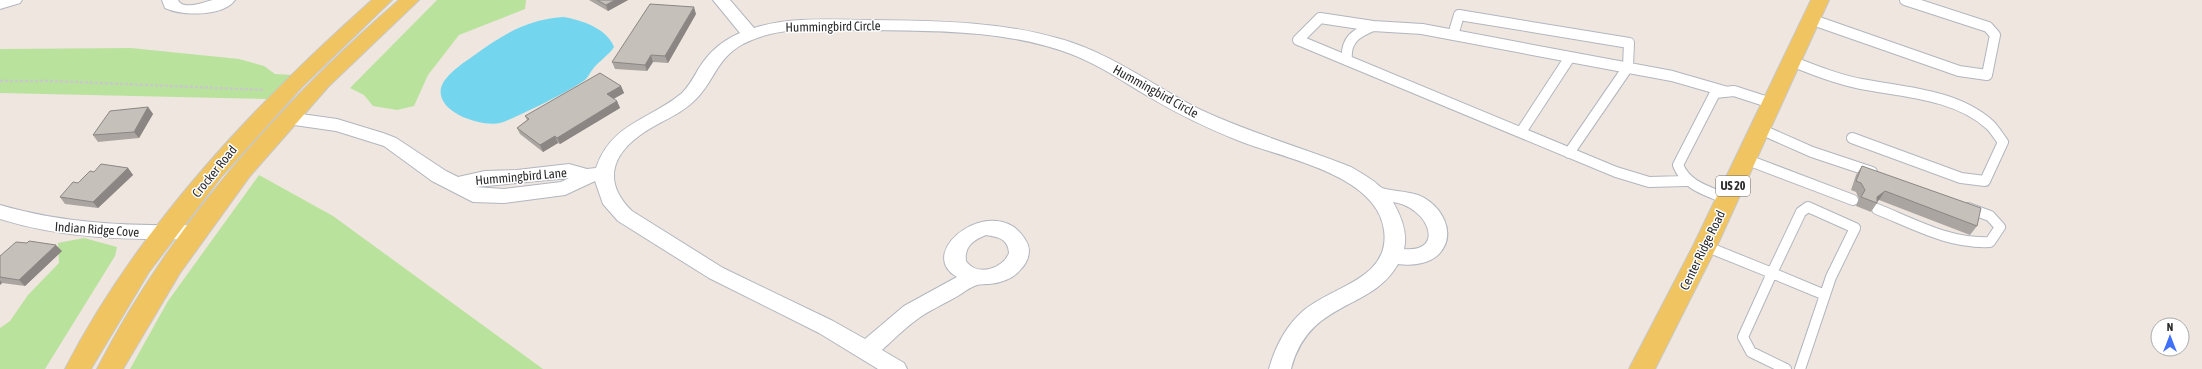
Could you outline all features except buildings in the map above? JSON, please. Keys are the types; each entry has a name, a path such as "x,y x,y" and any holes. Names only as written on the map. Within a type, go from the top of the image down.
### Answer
{"main road":[{"name":"Crocker Road","path":"78,369 128,283 220,163 267,110 319,58 383,0"},
{"name":"Crocker Road","path":"110,369 156,292 196,232 232,183 287,118 356,47 410,0"},
{"name":"Center Ridge Road","path":"1642,369 1705,246 1820,0"}],"street":[{"path":"0,4 14,0"},
{"path":"170,0 171,5 176,8 191,10 209,8 227,0"},
{"path":"721,0 751,34"},
{"name":"Hummingbird Circle","path":"896,369 867,350 826,327 716,274 625,216 616,208 595,174 622,140 639,126 676,106 690,95 710,64 721,51 751,34 772,27 804,24 965,26 1036,38 1078,51 1107,63 1166,99 1232,131 1347,173 1361,180 1384,202 1392,223 1394,234 1391,255 1382,272 1372,281 1319,310 1299,328 1287,349 1280,369"},
{"name":"Hummingbird Lane","path":"287,118 337,125 377,137 402,150 438,176 456,184 473,195 504,196 565,188 595,174"},
{"path":"1377,194 1404,197 1414,201 1430,213 1438,227 1437,240 1427,252 1413,257 1391,255"},
{"name":"Indian Ridge Cove","path":"0,212 36,223 64,227 117,232 196,232"},
{"path":"867,350 911,312 976,276"}],"lane":[{"path":"1810,20 1959,71 1987,75 1995,34 1988,27 1905,0"},
{"path":"1454,34 1459,15 1629,43 1628,67 1569,153"},
{"path":"1724,91 1672,76 1628,67 1454,34 1404,27 1373,26 1320,18 1298,40 1569,153 1640,180 1649,182 1686,181 1727,199"},
{"path":"1347,60 1346,48 1352,36 1373,26"},
{"path":"1521,132 1570,57"},
{"path":"1791,61 1839,79 1932,98 1969,110 1996,129 2003,142 1985,181 1961,178 1852,138"},
{"path":"1686,181 1680,174 1678,165 1715,93 1734,91 1771,103"},
{"path":"1760,129 1812,152 1883,176"},
{"path":"1745,160 1853,200"},
{"path":"1876,209 1955,241 1981,244 1990,242 2000,227 1995,221 1990,216 1956,204"},
{"path":"1786,369 1751,352 1743,337 1801,212 1808,207 1855,228 1831,277 1800,369"},
{"path":"1705,246 1825,295"}],"path":[{"path":"0,81 52,81 267,90"}],"green space":[{"path":"437,0 526,0 525,9 459,35 428,75 414,106 397,110 373,106 364,95 350,88"},
{"path":"131,48 239,59 264,66 275,74 292,75 267,99 0,93 0,49"},
{"path":"259,175 333,216 543,369 130,369 168,301"},
{"path":"84,238 117,247 115,256 45,369 0,369 0,328 10,321 28,295 59,263 58,243"}],"water":[{"path":"563,17 578,20 600,30 611,40 614,47 595,66 586,79 571,89 544,103 500,123 482,123 472,120 453,111 446,105 441,97 441,88 451,73 461,65 497,40 527,24"}]}
